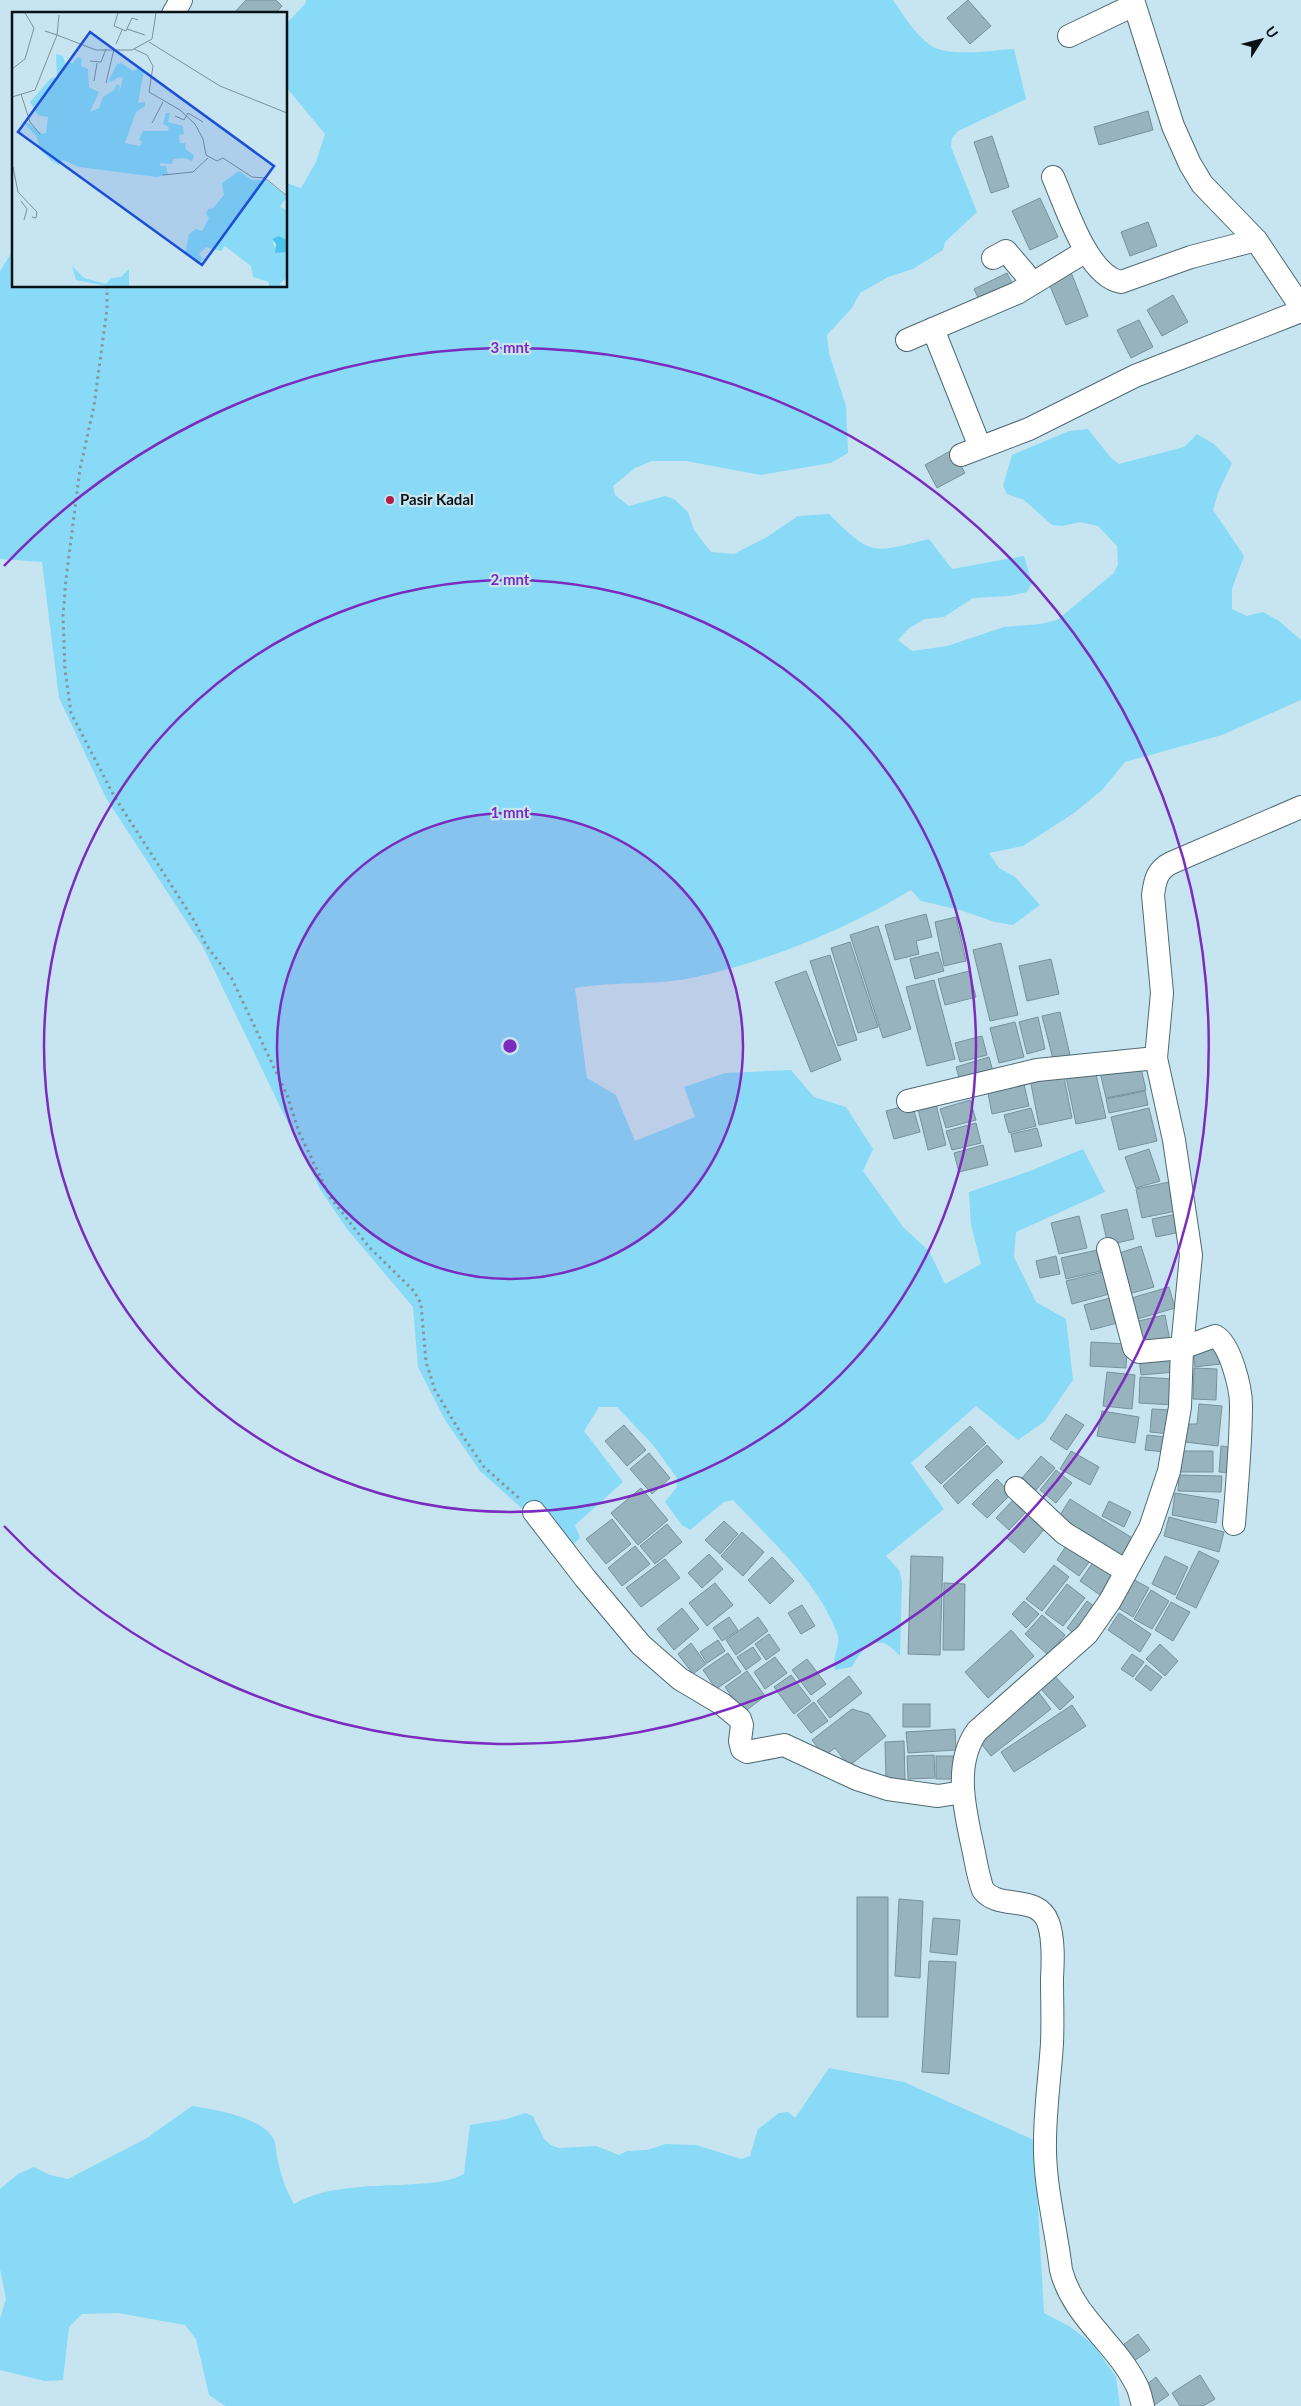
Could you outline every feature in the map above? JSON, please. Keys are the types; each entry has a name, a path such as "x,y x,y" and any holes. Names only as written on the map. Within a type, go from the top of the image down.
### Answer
{"street":[{"path":"174,12 181,0"},
{"path":"1069,36 1133,3 1174,126 1190,164 1202,184 1256,240 1301,307"},
{"path":"1053,177 1086,251 1102,273 1112,280 1121,282 1191,257 1256,240"},
{"path":"993,258 1006,251 1033,283"},
{"path":"907,340 1017,293 1086,251"},
{"path":"933,329 971,451 1029,429 1143,373 1301,311"},
{"path":"1143,2406 1137,2385 1126,2368 1074,2303 1065,2287 1044,2158 1045,2117 1052,2042 1053,1962 1048,1921 1043,1914 1029,1904 990,1897 983,1890 966,1817 963,1792 966,1756 971,1739 977,1730 1087,1634 1110,1601 1150,1528 1168,1471 1180,1407 1182,1348 1191,1255 1174,1140 1156,1058 1162,993 1153,895 1154,881 1158,872 1171,862 1301,807"},
{"path":"908,1101 1037,1070 1156,1058"},
{"path":"1108,1249 1134,1348 1139,1352 1182,1348 1215,1336 1224,1343 1236,1374 1241,1403 1234,1524"},
{"path":"1016,1488 1064,1533 1126,1571"},
{"path":"534,1512 641,1646 680,1679 722,1704 740,1719 742,1726 740,1741 742,1749 747,1752 784,1745 857,1779 888,1790 938,1796 963,1792"}],"path":[{"path":"107,288 94,406 80,469 66,579 63,616 65,661 71,713 114,796 195,922 206,945 232,979 283,1086 299,1132 330,1197 369,1247 414,1291 421,1304 426,1362 435,1390 484,1467 534,1512"}],"shaded area":[{"path":"306,0 893,0 919,35 930,45 938,49 959,52 983,52 1014,49 1026,99 958,131 952,138 951,147 977,212 945,242 943,250 913,269 888,277 860,293 852,308 827,335 829,353 846,406 848,453 831,463 761,475 686,461 652,461 635,468 613,486 615,495 629,506 665,496 674,499 688,512 694,530 711,552 734,554 767,537 798,516 829,514 855,538 874,548 884,549 929,539 952,569 1024,556 1032,583 1027,592 1009,596 973,598 944,617 925,619 909,628 898,640 912,651 947,646 1004,627 1040,624 1057,620 1114,573 1118,564 1117,546 1098,526 1080,522 1062,526 1052,525 1024,500 1007,494 1003,486 1012,455 1069,431 1088,429 1111,458 1119,464 1184,447 1197,434 1214,444 1232,463 1218,493 1213,510 1244,556 1232,589 1232,609 1247,616 1263,612 1279,621 1301,640 1301,700 1222,735 1125,762 1102,790 1074,813 1023,846 989,853 999,868 1015,877 1040,905 1013,925 995,922 960,910 921,901 911,890 834,931 752,962 681,980 575,988 587,1078 616,1095 635,1141 695,1117 684,1087 725,1073 791,1070 814,1097 846,1107 873,1149 863,1171 903,1227 929,1251 945,1284 981,1264 971,1225 969,1192 1030,1171 1083,1149 1105,1192 1016,1232 1014,1257 1036,1302 1066,1319 1073,1380 1044,1422 1018,1440 976,1406 911,1463 944,1509 886,1556 899,1570 902,1582 900,1656 888,1645 878,1642 864,1649 852,1667 835,1670 834,1660 838,1642 837,1633 818,1596 792,1562 733,1500 724,1502 690,1530 682,1525 665,1502 677,1487 677,1478 653,1445 617,1407 599,1407 584,1431 623,1482 575,1525 580,1538 562,1555 525,1511 480,1471 445,1420 418,1367 413,1307 347,1229 320,1189 203,947 106,798 59,698 42,562 0,559 0,271 12,252 12,288 288,288 288,184 301,188 316,162 325,134 288,89 288,22 305,4"},
{"path":"829,2068 904,2082 1034,2140 1044,2313 1069,2326 1093,2344 1116,2377 1120,2406 225,2406 209,2395 196,2339 185,2325 118,2313 82,2314 69,2327 63,2380 45,2381 0,2370 0,2319 6,2299 0,2269 0,2189 18,2174 34,2167 50,2175 68,2179 147,2138 192,2106 212,2109 248,2119 267,2131 274,2140 282,2175 294,2204 322,2193 337,2190 369,2186 434,2183 458,2177 464,2174 470,2125 507,2119 525,2113 533,2116 544,2139 551,2145 559,2148 596,2146 619,2155 627,2151 647,2150 666,2144 696,2145 741,2159 750,2156 758,2129 779,2113 788,2112 795,2118"}],"building":[{"path":"246,0 276,0 282,6 277,12 235,12"},
{"path":"968,0 991,26 970,44 947,18"},
{"path":"1148,111 1153,130 1099,145 1094,127"},
{"path":"992,136 1009,187 991,193 974,142"},
{"path":"1040,198 1058,237 1030,250 1012,211"},
{"path":"1148,222 1157,246 1130,256 1121,232"},
{"path":"1069,267 1088,316 1066,325 1046,276"},
{"path":"1007,273 1015,289 982,306 974,289"},
{"path":"1173,295 1188,322 1162,336 1147,310"},
{"path":"1139,320 1153,347 1131,358 1117,330"},
{"path":"952,450 965,473 937,488 925,465"},
{"path":"926,914 932,937 916,941 919,954 895,960 885,925"},
{"path":"956,917 966,961 944,966 935,922"},
{"path":"878,926 911,1029 883,1038 850,935"},
{"path":"850,942 878,1027 858,1033 831,948"},
{"path":"1001,943 1018,1015 990,1021 973,950"},
{"path":"938,952 944,971 915,979 910,959"},
{"path":"830,955 857,1040 838,1046 810,961"},
{"path":"1051,959 1059,994 1027,1001 1019,966"},
{"path":"806,971 841,1060 811,1072 775,982"},
{"path":"969,971 976,997 945,1005 938,979"},
{"path":"934,980 955,1059 927,1066 906,987"},
{"path":"1060,1012 1070,1055 1053,1059 1042,1016"},
{"path":"1038,1017 1045,1049 1027,1054 1019,1022"},
{"path":"1015,1022 1024,1057 999,1063 990,1028"},
{"path":"982,1036 987,1055 960,1062 955,1043"},
{"path":"989,1057 994,1075 961,1084 956,1067"},
{"path":"1139,1059 1146,1090 1106,1098 1099,1068"},
{"path":"1094,1066 1106,1118 1076,1124 1065,1072"},
{"path":"1063,1072 1072,1118 1039,1125 1030,1079"},
{"path":"1023,1080 1029,1106 992,1114 987,1088"},
{"path":"1145,1091 1148,1105 1109,1113 1106,1099"},
{"path":"970,1100 976,1120 946,1128 940,1109"},
{"path":"912,1104 920,1132 894,1139 886,1111"},
{"path":"936,1104 946,1145 928,1150 918,1109"},
{"path":"1031,1108 1036,1126 1009,1133 1004,1115"},
{"path":"1149,1108 1157,1141 1119,1150 1111,1117"},
{"path":"976,1123 981,1143 952,1150 946,1131"},
{"path":"1037,1128 1042,1146 1015,1152 1011,1134"},
{"path":"983,1145 988,1165 959,1172 954,1153"},
{"path":"1149,1149 1160,1181 1136,1188 1125,1157"},
{"path":"1169,1182 1176,1211 1142,1218 1136,1189"},
{"path":"1127,1209 1134,1239 1108,1245 1101,1215"},
{"path":"1177,1214 1181,1232 1156,1237 1152,1219"},
{"path":"1079,1216 1087,1248 1059,1254 1051,1223"},
{"path":"1141,1246 1154,1287 1125,1295 1113,1255"},
{"path":"1097,1250 1101,1271 1066,1279 1061,1258"},
{"path":"1056,1256 1060,1274 1040,1278 1036,1261"},
{"path":"1107,1271 1113,1293 1072,1304 1066,1281"},
{"path":"1169,1287 1175,1308 1134,1320 1128,1299"},
{"path":"1114,1297 1121,1322 1091,1330 1084,1305"},
{"path":"1165,1315 1170,1341 1139,1348 1134,1322"},
{"path":"1091,1342 1127,1344 1126,1368 1090,1366"},
{"path":"1218,1344 1220,1364 1195,1367 1193,1346"},
{"path":"1173,1355 1175,1372 1141,1375 1139,1357"},
{"path":"1194,1368 1217,1369 1216,1400 1193,1399"},
{"path":"1107,1372 1135,1375 1132,1409 1103,1406"},
{"path":"1140,1377 1174,1379 1173,1405 1139,1403"},
{"path":"1199,1404 1222,1406 1218,1446 1185,1442 1187,1424 1197,1424"},
{"path":"1152,1409 1172,1410 1170,1434 1150,1432"},
{"path":"1102,1411 1139,1417 1135,1443 1097,1436"},
{"path":"1066,1414 1084,1425 1067,1450 1050,1439"},
{"path":"624,1425 646,1450 627,1466 605,1441"},
{"path":"970,1426 986,1443 941,1484 925,1467"},
{"path":"1147,1435 1166,1437 1165,1452 1145,1450"},
{"path":"987,1445 1003,1462 958,1504 943,1486"},
{"path":"1221,1446 1235,1448 1232,1473 1219,1472"},
{"path":"1071,1451 1099,1467 1090,1485 1060,1469"},
{"path":"1178,1451 1213,1451 1213,1472 1179,1472"},
{"path":"649,1453 670,1478 652,1494 630,1469"},
{"path":"1041,1456 1055,1468 1036,1490 1022,1478"},
{"path":"1056,1470 1072,1483 1056,1503 1040,1490"},
{"path":"1179,1475 1222,1476 1221,1492 1178,1491"},
{"path":"997,1479 1011,1494 987,1518 972,1504"},
{"path":"641,1488 668,1520 638,1545 611,1513"},
{"path":"1175,1493 1219,1500 1216,1523 1172,1515"},
{"path":"1015,1498 1028,1510 1009,1530 996,1518"},
{"path":"1070,1499 1137,1541 1124,1561 1057,1520"},
{"path":"1109,1501 1131,1512 1124,1527 1102,1516"},
{"path":"1030,1512 1047,1526 1024,1553 1007,1538"},
{"path":"1169,1517 1224,1532 1219,1552 1164,1536"},
{"path":"612,1519 631,1544 606,1564 586,1539"},
{"path":"724,1521 738,1534 720,1554 705,1540"},
{"path":"667,1524 682,1542 655,1564 640,1546"},
{"path":"742,1532 764,1552 743,1576 721,1556"},
{"path":"635,1546 650,1564 622,1586 608,1568"},
{"path":"1066,1546 1089,1562 1079,1576 1057,1560"},
{"path":"1199,1551 1219,1561 1196,1608 1176,1598"},
{"path":"709,1554 723,1569 702,1588 688,1573"},
{"path":"911,1556 943,1557 940,1655 908,1654"},
{"path":"1165,1556 1188,1567 1175,1595 1152,1584"},
{"path":"772,1557 794,1581 770,1604 748,1580"},
{"path":"1096,1558 1119,1573 1103,1597 1080,1581"},
{"path":"665,1559 680,1578 641,1607 626,1588"},
{"path":"1054,1565 1069,1577 1042,1611 1026,1599"},
{"path":"1131,1578 1149,1588 1133,1617 1115,1606"},
{"path":"715,1583 733,1605 707,1626 689,1603"},
{"path":"944,1583 965,1584 964,1650 943,1650"},
{"path":"1067,1584 1085,1598 1063,1626 1045,1613"},
{"path":"1151,1590 1169,1601 1152,1629 1134,1619"},
{"path":"1024,1601 1039,1614 1026,1628 1012,1614"},
{"path":"1087,1601 1099,1610 1079,1637 1067,1628"},
{"path":"1171,1602 1190,1612 1173,1641 1155,1630"},
{"path":"802,1605 815,1626 801,1634 788,1613"},
{"path":"682,1608 699,1629 674,1650 657,1629"},
{"path":"1119,1613 1151,1634 1140,1652 1108,1630"},
{"path":"1042,1615 1065,1635 1048,1655 1025,1634"},
{"path":"729,1617 738,1630 722,1641 713,1628"},
{"path":"758,1617 768,1631 736,1655 726,1640"},
{"path":"1011,1630 1034,1656 988,1698 965,1672"},
{"path":"769,1634 780,1650 766,1660 755,1644"},
{"path":"718,1640 725,1651 707,1663 700,1652"},
{"path":"691,1643 706,1664 693,1674 678,1654"},
{"path":"1160,1644 1178,1661 1165,1676 1146,1659"},
{"path":"753,1647 761,1659 746,1670 737,1657"},
{"path":"728,1653 741,1672 716,1689 703,1670"},
{"path":"1132,1654 1144,1662 1133,1677 1121,1669"},
{"path":"775,1657 787,1673 765,1689 754,1672"},
{"path":"807,1659 826,1684 811,1695 792,1670"},
{"path":"1146,1665 1162,1677 1151,1691 1135,1679"},
{"path":"747,1671 765,1696 743,1713 725,1687"},
{"path":"1053,1674 1074,1697 1060,1710 1039,1687"},
{"path":"791,1675 811,1701 794,1714 774,1687"},
{"path":"849,1676 862,1693 830,1718 817,1701"},
{"path":"1037,1690 1051,1709 991,1756 976,1737"},
{"path":"814,1702 828,1721 811,1733 797,1715"},
{"path":"903,1704 930,1704 930,1727 903,1727"},
{"path":"1072,1705 1086,1726 1014,1772 1001,1752"},
{"path":"852,1709 869,1714 886,1736 849,1766 835,1748 824,1756 812,1740"},
{"path":"955,1729 956,1750 908,1753 906,1732"},
{"path":"904,1741 905,1779 886,1780 885,1742"},
{"path":"934,1755 935,1778 908,1779 907,1756"},
{"path":"936,1756 959,1756 959,1779 936,1779"},
{"path":"857,1897 888,1897 888,2017 857,2017"},
{"path":"899,1899 923,1901 920,1978 895,1976"},
{"path":"933,1918 960,1920 957,1955 930,1952"},
{"path":"929,1961 956,1962 949,2074 922,2072"},
{"path":"1138,2334 1150,2350 1131,2363 1120,2347"},
{"path":"1200,2375 1215,2399 1203,2406 1180,2406 1172,2393"},
{"path":"1156,2377 1169,2395 1153,2406 1140,2390"}],"place":[{"name":"Pasir Kadal","path":"390,500"}]}
